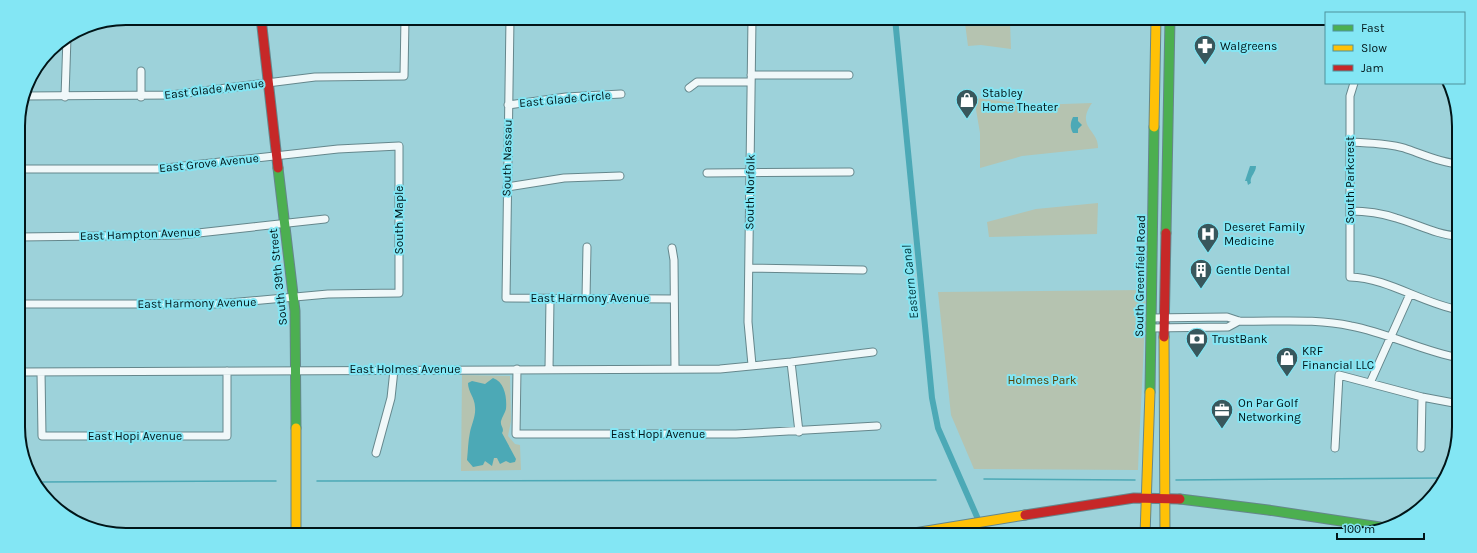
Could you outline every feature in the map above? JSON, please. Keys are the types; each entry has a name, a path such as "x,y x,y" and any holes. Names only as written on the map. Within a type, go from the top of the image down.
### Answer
{"main road":[{"name":"South 39th Street","path":"262,25 294,298 296,370 296,528"},
{"name":"South Greenfield Road","path":"1145,528 1151,328 1156,25"},
{"name":"South Greenfield Road","path":"1165,528 1164,318 1169,98 1168,25"},
{"path":"1156,32 1160,34 1163,40 1163,82 1169,98"},
{"path":"955,528 1134,498 1166,498 1268,510 1372,526"}],"street":[{"name":"East Glade Avenue","path":"29,96 141,97 171,95 330,76 404,76 405,25"},
{"name":"South Nassau","path":"506,298 510,25"},
{"name":"South Norfolk","path":"752,25 748,322 752,365"},
{"path":"65,97 67,44"},
{"path":"141,70 141,97"},
{"path":"689,88 697,82 849,75"},
{"name":"South Parkcrest","path":"1354,84 1350,96 1350,277 1373,280 1410,294"},
{"name":"East Glade Circle","path":"508,105 566,97 621,94"},
{"path":"1351,142 1379,144 1402,148 1452,163"},
{"name":"East Grove Avenue","path":"25,169 157,169 338,148 399,146"},
{"name":"South Maple","path":"399,146 399,293"},
{"path":"707,173 850,172"},
{"path":"507,187 564,178 620,176"},
{"path":"1350,211 1368,211 1395,217 1448,236 1452,236"},
{"name":"East Hampton Avenue","path":"25,237 180,235 324,219"},
{"path":"586,299 587,248"},
{"path":"672,248 674,260 675,369"},
{"path":"749,268 863,270"},
{"name":"East Harmony Avenue","path":"25,304 217,304 341,293 399,293"},
{"path":"1370,383 1410,294 1452,309"},
{"name":"East Harmony Avenue","path":"506,298 674,299"},
{"path":"549,369 550,298"},
{"path":"1151,318 1227,317 1239,321 1335,323 1362,328 1420,348 1452,356"},
{"path":"1151,328 1228,327 1239,321"},
{"name":"East Holmes Avenue","path":"25,372 720,369 873,352"},
{"path":"791,362 799,432"},
{"name":"East Hopi Avenue","path":"517,369 516,434 736,434 799,432 877,426"},
{"path":"376,453 391,398 394,370"},
{"name":"East Hopi Avenue","path":"41,372 42,436 227,436 227,371"},
{"path":"1335,448 1339,375 1422,398 1452,403"},
{"path":"1421,448 1422,398"}],"green space":[{"path":"965,25 1010,25 1011,49 981,45 968,46"},
{"path":"974,98 1035,105 1092,103 1087,111 1086,118 1089,128 1097,142 1098,148 1022,156 980,168 980,133"},
{"path":"1098,203 1097,234 989,237 987,222 1036,209"},
{"name":"Holmes Park","path":"1145,290 1138,470 974,469 951,415 938,292"},
{"path":"462,375 510,376 511,421 508,436 515,444 520,445 521,470 461,471"}],"water":[{"path":"1073,117 1078,117 1078,121 1082,125 1078,129 1078,133 1073,133 1071,129"},
{"path":"1250,166 1256,166 1251,183 1248,185 1247,181 1245,181"},
{"path":"493,378 503,387 506,400 506,409 501,421 503,430 502,433 516,459 515,462 510,463 506,461 500,464 497,458 494,458 492,466 485,461 483,465 473,467 467,460 469,435 474,416 475,404 468,383 472,381 485,384"}],"waterway":[{"name":"Eastern Canal","path":"896,25 932,398 938,428 982,528"},
{"path":"1176,480 1439,478"},
{"path":"984,479 1135,480"},
{"path":"317,481 936,480"},
{"path":"41,482 276,481"}],"traffic: fast":[{"path":"1166,233 1170,25"},
{"path":"1150,392 1154,127"},
{"path":"278,168 295,311 296,428"},
{"path":"1180,499 1268,510 1372,526"}],"traffic: slow":[{"path":"1154,127 1156,25"},
{"path":"1164,337 1165,528"},
{"path":"1145,528 1150,392"},
{"path":"296,428 296,528"},
{"path":"945,528 1025,515"}],"traffic: jam":[{"path":"262,25 278,168"},
{"path":"1164,337 1166,233"},
{"path":"1025,515 1134,498 1180,499"}],"place":[{"name":"Walgreens","path":"1205,66"},
{"name":"Stabley Home Theater","path":"967,120"},
{"name":"Deseret Family Medicine","path":"1208,254"},
{"name":"Gentle Dental","path":"1201,290"},
{"name":"TrustBank","path":"1197,358"},
{"name":"KRF Financial LLC","path":"1287,378"},
{"name":"On Par Golf Networking","path":"1222,430"}]}
